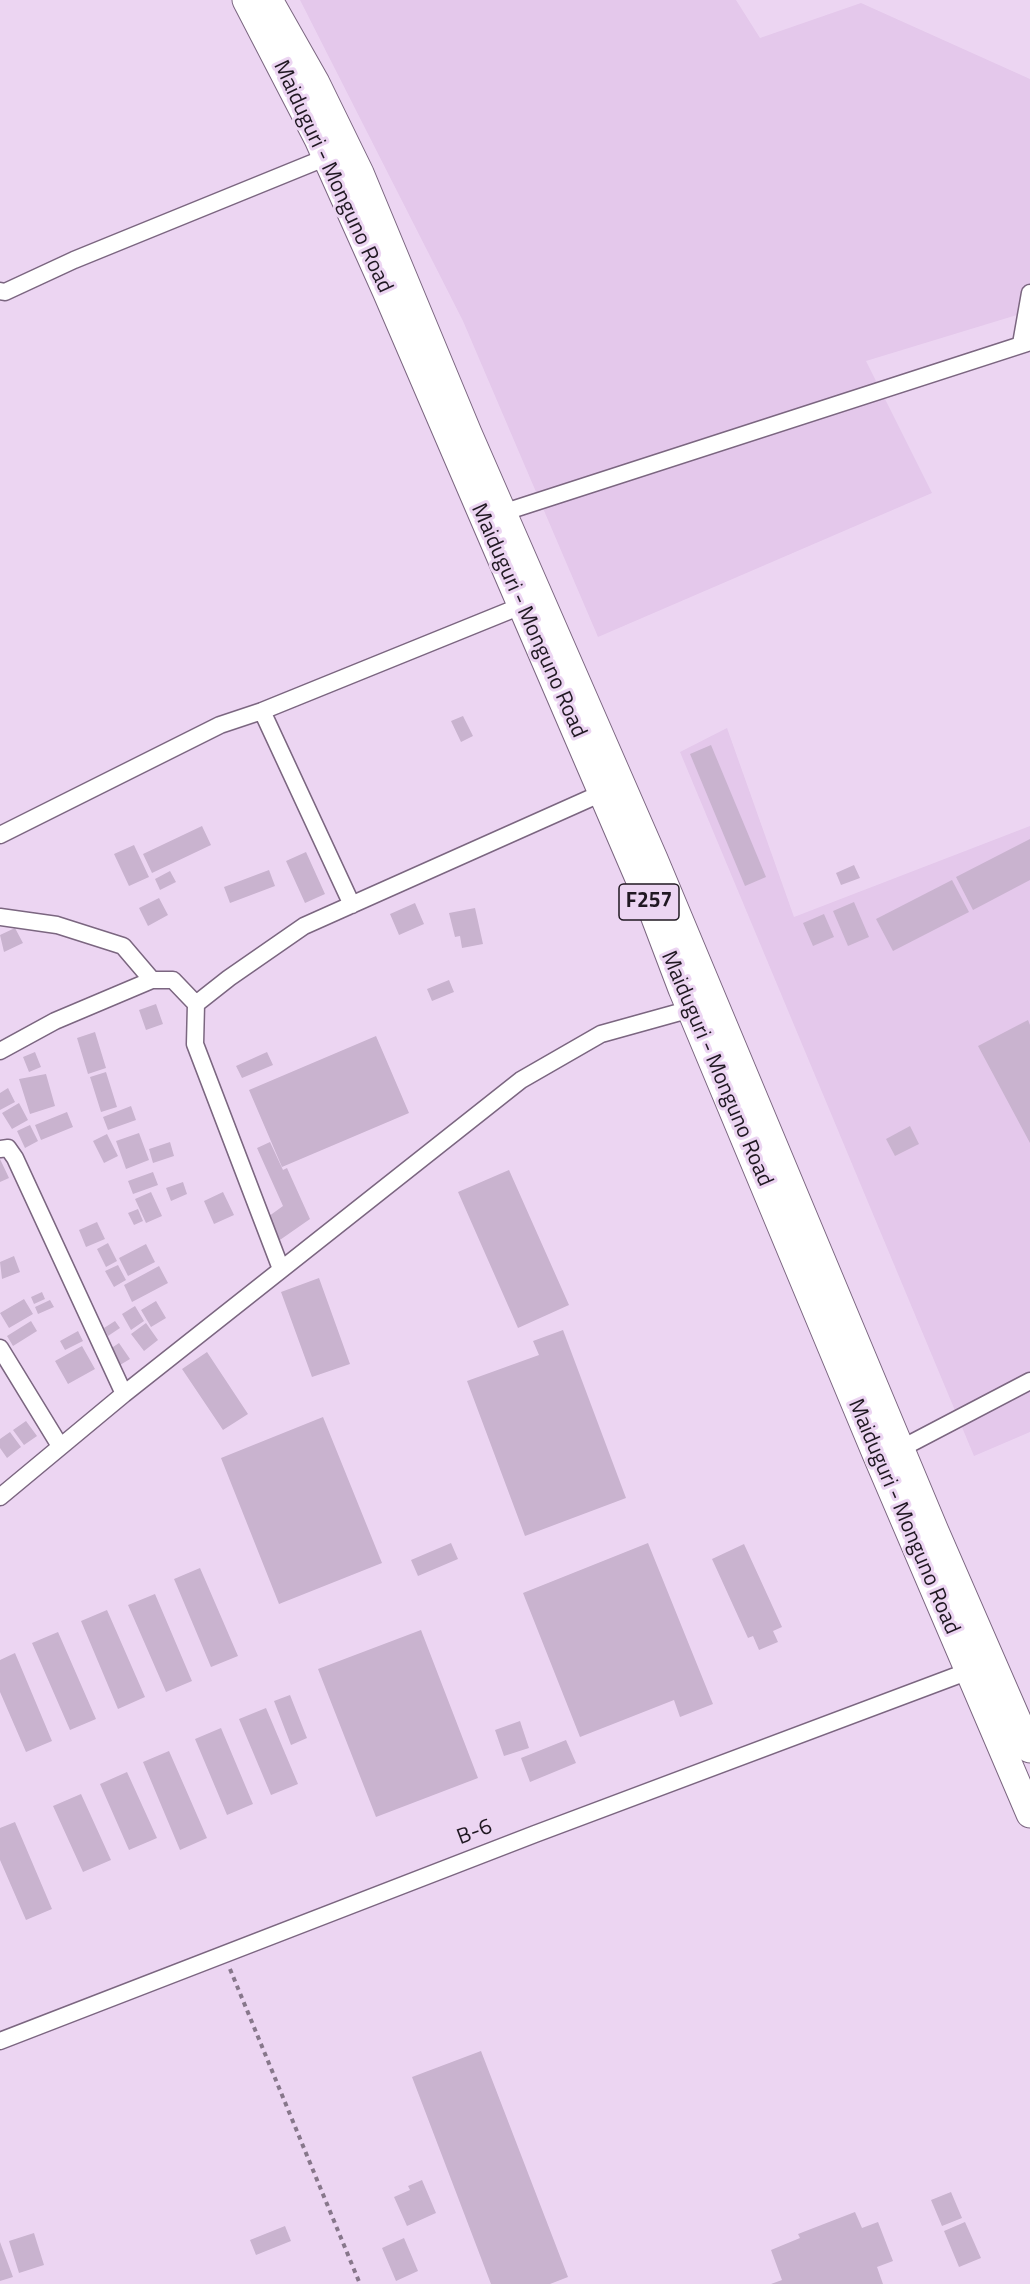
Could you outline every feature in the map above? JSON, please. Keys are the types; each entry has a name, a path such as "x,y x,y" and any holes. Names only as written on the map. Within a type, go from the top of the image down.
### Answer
{"main road":[{"name":"Maiduguri - Monguno Road","path":"246,0 327,158 602,793 1030,1814"},
{"name":"Maiduguri - Monguno Road","path":"269,0 316,83 360,173 468,433 505,512 654,859 1030,1749"}],"street":[{"path":"0,291 5,292 74,260 327,158"},
{"path":"505,512 1026,343 1030,293"},
{"path":"0,835 220,725 262,711 521,606"},
{"path":"262,711 352,905"},
{"path":"196,1004 304,926 602,793"},
{"path":"0,917 57,925 123,946 152,980"},
{"path":"0,1051 55,1022 152,980 173,980 196,1004 195,1044 281,1269"},
{"path":"0,1497 124,1394 521,1080 601,1034 691,1009"},
{"path":"0,1149 8,1148 15,1158 124,1394"},
{"path":"0,1348 60,1446"},
{"path":"902,1448 1030,1381"},
{"name":"B-6","path":"0,2041 969,1671"}],"path":[{"path":"224,1954 360,2284"}],"shaded area":[{"path":"300,0 736,0 760,38 861,3 1030,79 1030,311 866,361 932,493 598,637 463,321"},
{"path":"727,728 794,917 1030,826 1030,1432 974,1456 680,752"}],"building":[{"path":"463,716 473,736 461,742 451,721"},
{"path":"711,745 766,877 745,886 690,754"},
{"path":"202,826 211,845 152,873 143,854"},
{"path":"1030,839 1030,880 973,910 956,877"},
{"path":"134,845 149,877 129,886 114,854"},
{"path":"306,852 325,894 305,903 286,861"},
{"path":"854,865 860,878 841,885 836,873"},
{"path":"269,870 275,886 230,903 224,887"},
{"path":"170,871 176,882 160,890 155,879"},
{"path":"952,880 969,912 893,951 876,919"},
{"path":"159,898 168,915 148,926 139,908"},
{"path":"854,902 869,937 848,946 833,911"},
{"path":"415,903 424,924 399,935 390,914"},
{"path":"475,908 483,944 462,948 460,936 455,937 449,913"},
{"path":"824,914 834,937 813,946 803,923"},
{"path":"15,928 23,943 4,952 0,935"},
{"path":"449,980 454,992 432,1001 427,989"},
{"path":"156,1004 163,1024 146,1030 139,1010"},
{"path":"1028,1020 1030,1025 1030,1143 978,1046"},
{"path":"95,1032 106,1068 88,1074 77,1038"},
{"path":"376,1036 409,1113 282,1167 249,1090"},
{"path":"35,1052 41,1067 29,1072 23,1057"},
{"path":"267,1052 273,1065 242,1078 236,1066"},
{"path":"106,1072 117,1107 101,1112 90,1077"},
{"path":"46,1074 55,1106 30,1114 19,1079"},
{"path":"8,1088 15,1102 0,1110 0,1093"},
{"path":"19,1103 28,1120 12,1129 2,1113"},
{"path":"131,1106 136,1120 108,1130 103,1117"},
{"path":"67,1112 73,1127 41,1140 35,1125"},
{"path":"30,1125 38,1141 25,1148 17,1131"},
{"path":"910,1126 919,1144 895,1156 886,1139"},
{"path":"139,1133 149,1160 126,1169 116,1141"},
{"path":"107,1134 118,1156 104,1163 93,1141"},
{"path":"170,1142 174,1156 153,1163 149,1149"},
{"path":"270,1142 283,1170 287,1168 310,1219 277,1242 265,1219 283,1206 257,1148"},
{"path":"0,1159 9,1178 0,1182"},
{"path":"509,1170 569,1305 518,1328 458,1192"},
{"path":"153,1172 158,1185 133,1194 128,1181"},
{"path":"183,1182 187,1194 171,1201 166,1188"},
{"path":"151,1192 162,1216 146,1223 135,1199"},
{"path":"223,1192 234,1215 214,1224 204,1201"},
{"path":"138,1209 143,1221 134,1225 128,1213"},
{"path":"97,1222 105,1239 86,1247 79,1230"},
{"path":"108,1243 117,1261 106,1267 97,1249"},
{"path":"146,1244 155,1262 128,1276 119,1258"},
{"path":"14,1256 20,1272 2,1279 0,1262"},
{"path":"118,1265 126,1280 114,1287 105,1271"},
{"path":"159,1266 168,1283 132,1302 124,1285"},
{"path":"319,1278 350,1364 312,1377 281,1292"},
{"path":"42,1292 45,1299 34,1304 31,1297"},
{"path":"24,1299 33,1314 9,1328 0,1313"},
{"path":"50,1300 54,1307 38,1314 35,1307"},
{"path":"156,1301 166,1318 151,1327 141,1310"},
{"path":"135,1306 144,1321 131,1330 122,1314"},
{"path":"31,1321 37,1331 13,1346 7,1336"},
{"path":"115,1321 120,1328 108,1336 104,1328"},
{"path":"146,1323 158,1340 144,1351 131,1334"},
{"path":"563,1330 626,1498 525,1536 467,1381 539,1355 533,1341"},
{"path":"78,1331 83,1341 65,1350 60,1341"},
{"path":"119,1343 130,1359 120,1365 110,1349"},
{"path":"82,1346 95,1369 68,1384 55,1361"},
{"path":"207,1352 248,1414 223,1430 182,1369"},
{"path":"323,1417 382,1563 279,1604 221,1458"},
{"path":"26,1421 37,1436 24,1445 13,1430"},
{"path":"10,1432 21,1447 7,1458 0,1448 0,1439"},
{"path":"451,1543 458,1559 418,1576 411,1560"},
{"path":"648,1543 713,1704 680,1717 674,1700 580,1737 523,1593"},
{"path":"744,1544 782,1627 773,1631 778,1642 759,1650 753,1636 748,1638 712,1559"},
{"path":"200,1568 238,1656 211,1667 174,1579"},
{"path":"155,1594 192,1681 166,1692 128,1605"},
{"path":"107,1610 145,1697 118,1709 81,1621"},
{"path":"421,1630 478,1778 376,1817 318,1669"},
{"path":"58,1632 96,1719 70,1730 32,1643"},
{"path":"15,1653 52,1741 26,1752 0,1692 0,1660"},
{"path":"290,1695 307,1738 291,1745 274,1701"},
{"path":"266,1708 298,1784 271,1795 239,1719"},
{"path":"520,1721 529,1748 504,1756 495,1730"},
{"path":"221,1728 253,1804 227,1815 195,1739"},
{"path":"566,1740 576,1763 530,1782 521,1758"},
{"path":"169,1751 207,1838 180,1850 143,1762"},
{"path":"127,1772 157,1838 129,1850 100,1784"},
{"path":"81,1794 111,1860 83,1872 53,1806"},
{"path":"15,1822 52,1909 26,1920 0,1860 0,1828"},
{"path":"481,2051 568,2277 550,2284 491,2284 412,2077"},
{"path":"422,2180 436,2213 407,2226 394,2197 410,2190 408,2186"},
{"path":"951,2192 962,2218 942,2226 931,2200"},
{"path":"855,2212 862,2228 878,2222 893,2261 877,2267 883,2284 771,2284 782,2280 771,2250 800,2238 798,2234"},
{"path":"965,2222 981,2258 959,2267 944,2231"},
{"path":"285,2226 291,2241 256,2255 250,2240"},
{"path":"34,2233 44,2265 19,2273 9,2241"},
{"path":"404,2238 418,2271 396,2281 382,2248"},
{"path":"0,2242 13,2277 0,2281"}]}
